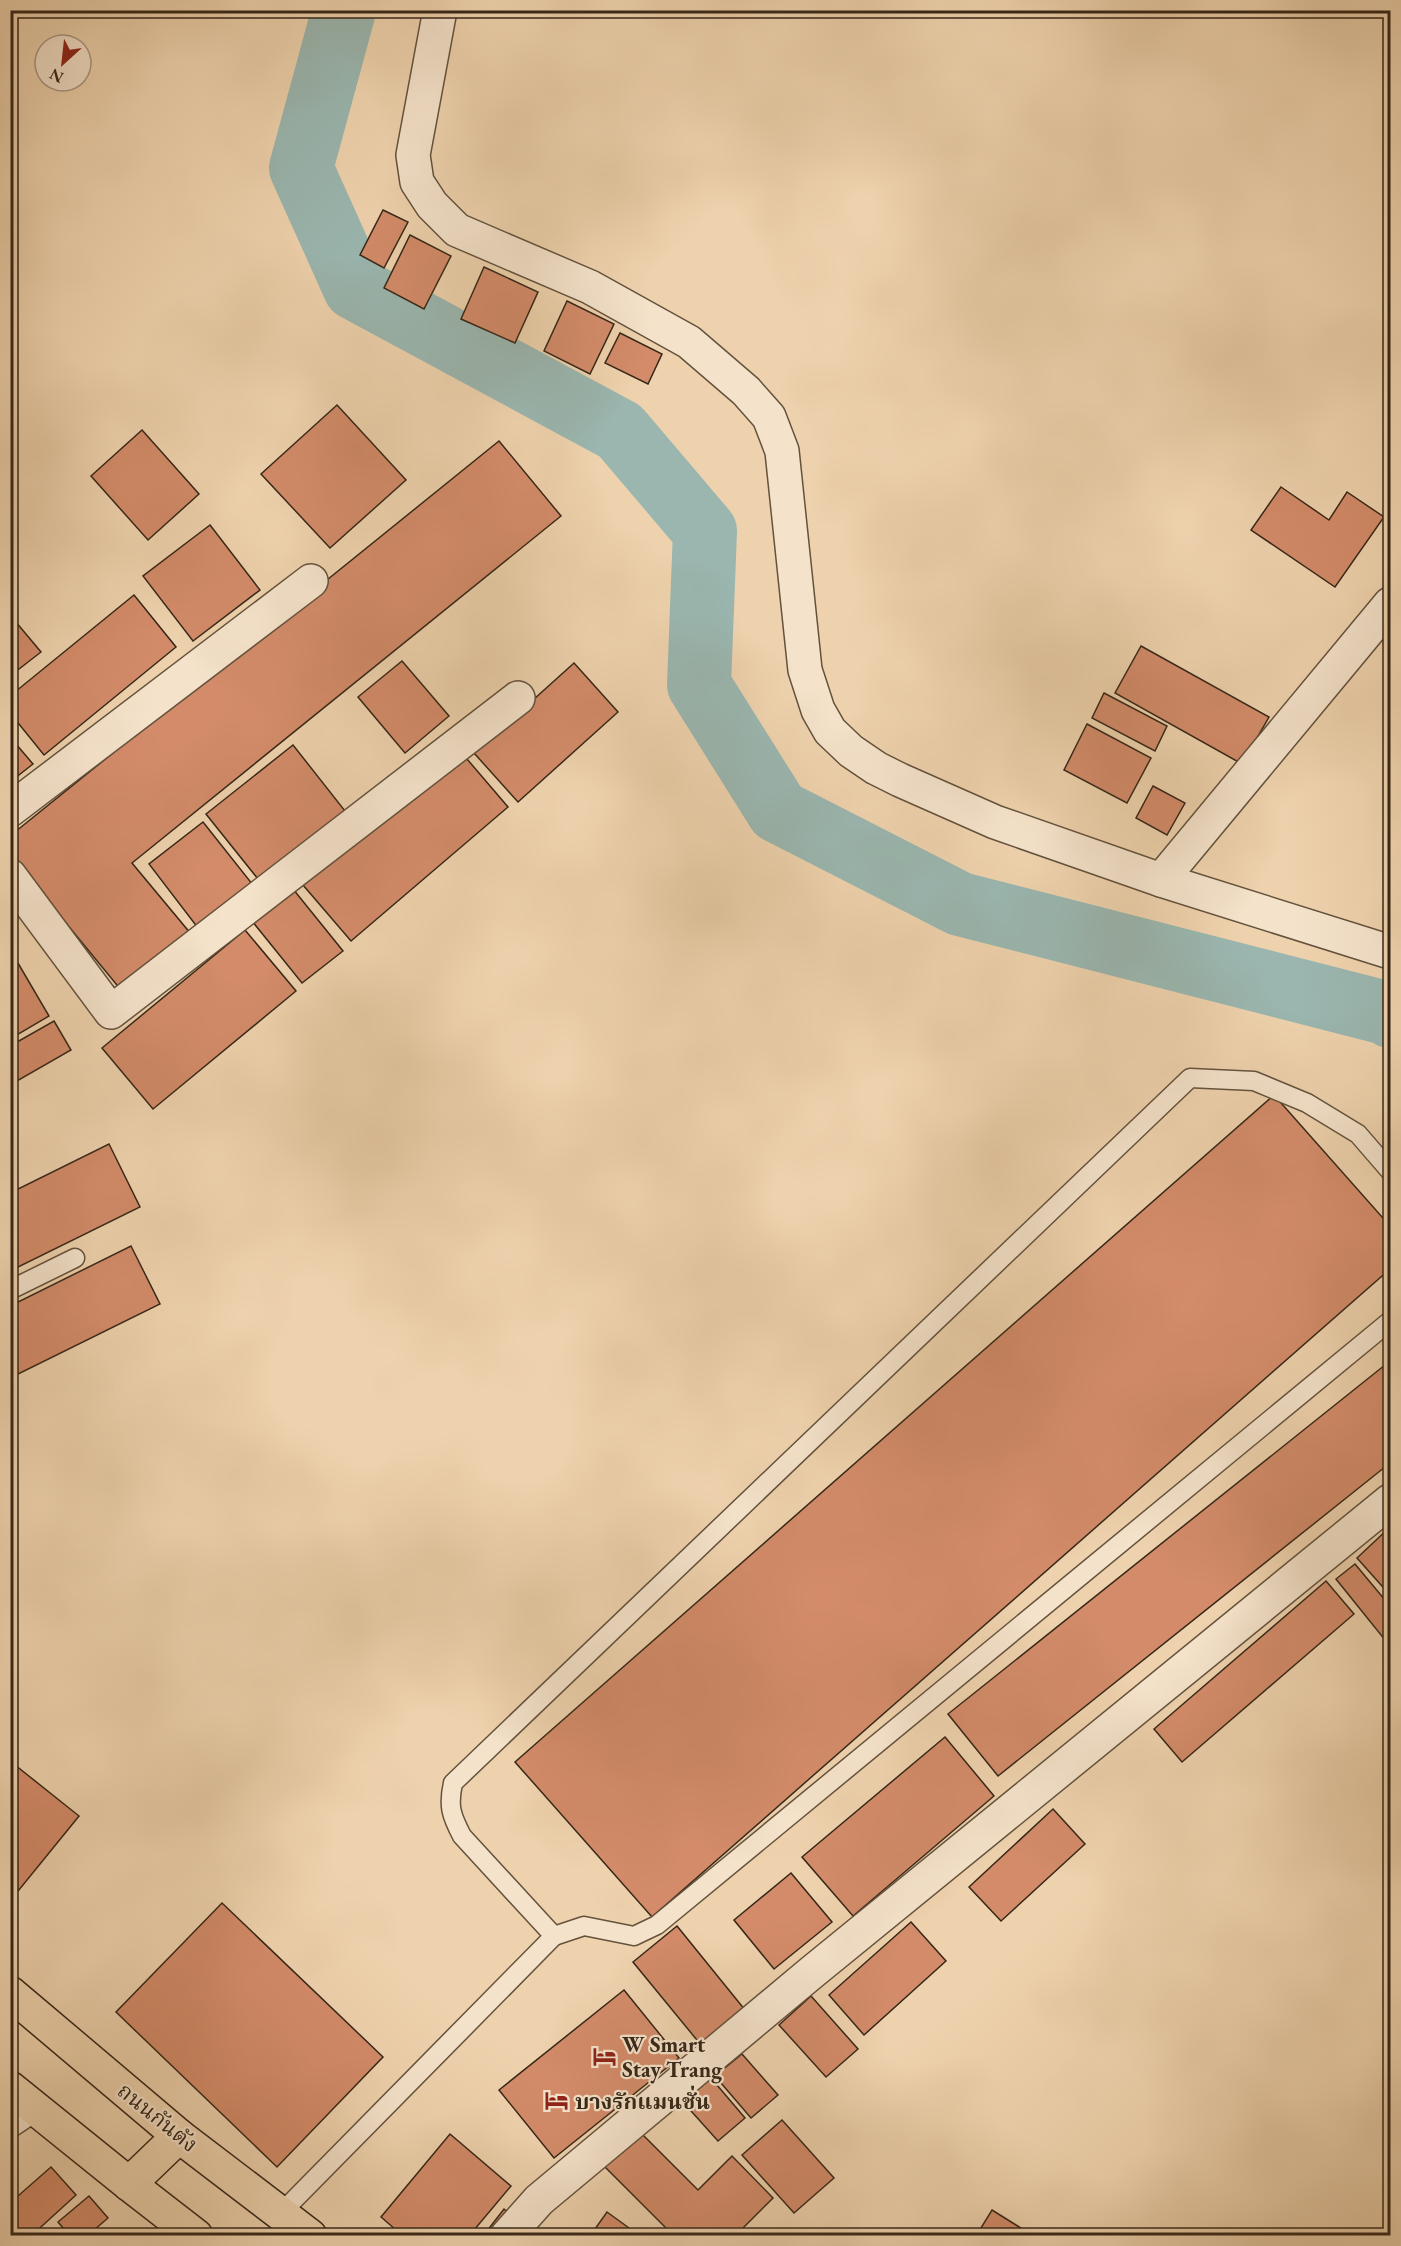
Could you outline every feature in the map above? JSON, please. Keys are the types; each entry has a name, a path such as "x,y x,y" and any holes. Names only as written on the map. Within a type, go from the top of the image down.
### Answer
{"main road":[{"name":"ถนนกันตัง","path":"10,1993 179,2136 310,2235"},
{"path":"17,2105 129,2184 196,2235"},
{"path":"129,2184 179,2136"}],"street":[{"path":"440,10 413,155 417,182 432,205 457,230 590,287 689,342 747,391 770,417 782,451 805,670 818,710 830,731 876,768 996,822 1161,880 1390,952"},
{"path":"10,810 311,581"},
{"path":"1161,880 1390,604"},
{"path":"10,876 111,1012 518,698"},
{"path":"507,2235 539,2200 801,1980 1390,1501"}],"lane":[{"path":"554,1936 462,1836 453,1818 449,1800 453,1783 1190,1078 1254,1081 1306,1103 1358,1134 1390,1171"},
{"path":"10,1290 75,1258"},
{"path":"281,2213 554,1936 584,1926 634,1936 657,1925 1390,1321"}],"building":[{"path":"383,210 408,222 384,268 360,255"},
{"path":"410,235 451,256 424,309 384,288"},
{"path":"484,267 538,292 515,343 461,319"},
{"path":"567,301 614,324 590,374 544,351"},
{"path":"620,333 662,354 648,384 605,363"},
{"path":"337,405 406,480 330,548 261,474"},
{"path":"142,430 199,494 148,540 91,476"},
{"path":"499,441 561,516 132,863 191,934 121,990 10,855 10,836"},
{"path":"1281,487 1329,520 1347,492 1384,517 1335,587 1251,530"},
{"path":"210,525 260,590 193,641 143,576"},
{"path":"134,595 176,647 44,755 10,713 10,696"},
{"path":"10,615 41,652 10,676"},
{"path":"1141,646 1269,717 1242,764 1115,693"},
{"path":"402,661 449,716 405,753 358,697"},
{"path":"574,663 618,712 518,802 474,753"},
{"path":"1104,693 1167,726 1155,751 1092,718"},
{"path":"1087,724 1151,758 1127,803 1064,770"},
{"path":"10,737 33,764 10,782"},
{"path":"293,745 349,816 262,884 206,814"},
{"path":"461,752 508,807 351,941 303,885"},
{"path":"1153,786 1185,803 1167,835 1136,818"},
{"path":"203,822 253,885 198,928 149,864"},
{"path":"293,889 343,951 302,983 252,921"},
{"path":"245,930 296,991 153,1109 102,1048"},
{"path":"15,958 49,1016 10,1039 10,960"},
{"path":"54,1021 71,1050 10,1085 10,1046"},
{"path":"1274,1095 1390,1226 1390,1269 652,1917 515,1762"},
{"path":"109,1144 140,1207 10,1271 10,1193"},
{"path":"131,1246 160,1304 10,1378 10,1306"},
{"path":"1390,1361 1390,1463 998,1776 948,1714"},
{"path":"1390,1527 1390,1595 1357,1558"},
{"path":"1355,1564 1390,1606 1390,1635 1385,1640 1336,1579"},
{"path":"1326,1581 1354,1614 1182,1762 1154,1729"},
{"path":"945,1737 994,1796 853,1916 802,1857"},
{"path":"10,1761 79,1816 10,1901"},
{"path":"1053,1809 1085,1844 1001,1921 969,1887"},
{"path":"791,1873 832,1922 774,1969 734,1920"},
{"path":"222,1903 383,2057 277,2167 116,2012"},
{"path":"911,1922 946,1961 864,2035 829,1995"},
{"path":"677,1926 745,2010 701,2045 633,1962"},
{"path":"624,1990 679,2058 554,2158 499,2090"},
{"path":"811,1996 858,2049 826,2077 779,2025"},
{"path":"742,2054 778,2095 751,2118 715,2076"},
{"path":"711,2078 745,2118 718,2141 683,2102"},
{"path":"782,2120 834,2178 794,2213 742,2155"},
{"path":"637,2129 698,2190 732,2156 773,2198 735,2236 674,2236 602,2164"},
{"path":"450,2134 511,2186 469,2236 403,2236 381,2217"},
{"path":"51,2167 76,2195 31,2236 10,2236 10,2203"},
{"path":"89,2196 108,2218 87,2236 70,2236 58,2222"},
{"path":"504,2209 537,2236 483,2236"},
{"path":"992,2210 1032,2235 976,2236"},
{"path":"607,2212 640,2236 590,2236"}],"waterway":[{"path":"344,10 301,168 355,288 620,431 705,531 699,685 778,811 960,904 1386,1013 1390,1016"}],"place":[{"name":"W Smart Stay Trang","path":"604,2057"},
{"name":"บางรักแมนชั่น","path":"557,2101"}]}
